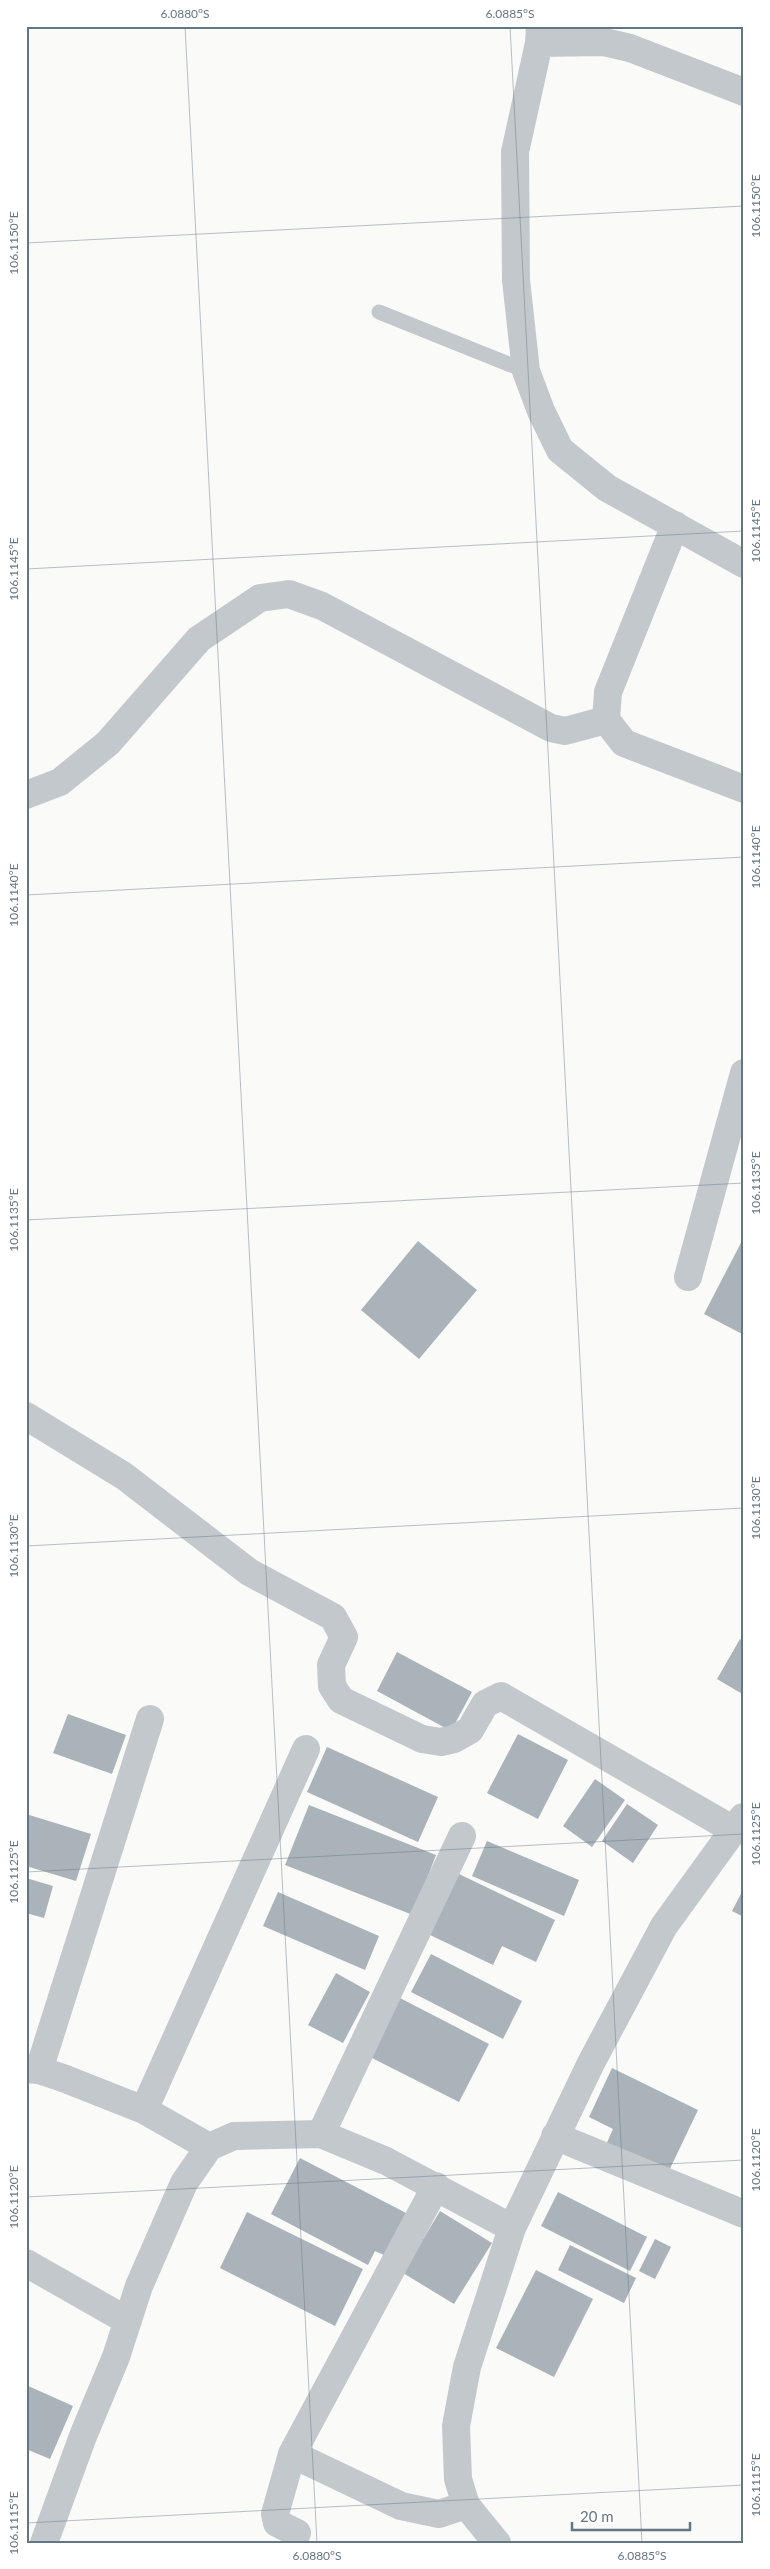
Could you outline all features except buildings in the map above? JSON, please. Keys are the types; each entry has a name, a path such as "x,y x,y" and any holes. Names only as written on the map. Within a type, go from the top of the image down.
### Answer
{"street":[{"path":"744,92 630,48 604,42 540,35 515,152 516,280 526,371 541,411 560,450 607,488 675,524 744,564"},
{"path":"675,524 608,692 606,720 624,743 744,788"},
{"path":"26,795 60,782 108,743 199,639 260,598 289,594 322,606 551,728 564,731 606,720"},
{"path":"688,1277 744,1073"},
{"path":"26,1416 124,1476 249,1572 333,1617 344,1637 331,1665 332,1686 341,1700 422,1740 441,1742 454,1739 470,1730 485,1704 501,1696 738,1822 664,1926 591,2063 512,2228 467,2367 456,2426 458,2479 466,2505 497,2543"},
{"path":"150,1719 33,2070 144,2110 209,2147"},
{"path":"144,2110 306,1750"},
{"path":"320,2134 462,1836"},
{"path":"44,2543 128,2321 139,2286 184,2183 209,2147 234,2136 320,2134 436,2186 512,2228"},
{"path":"555,2136 744,2214"},
{"path":"297,2533 277,2523 275,2514 292,2454 436,2186"},
{"path":"26,2263 128,2321"},
{"path":"292,2454 401,2506 439,2514 466,2505"}],"lane":[{"path":"379,312 526,371"}]}
